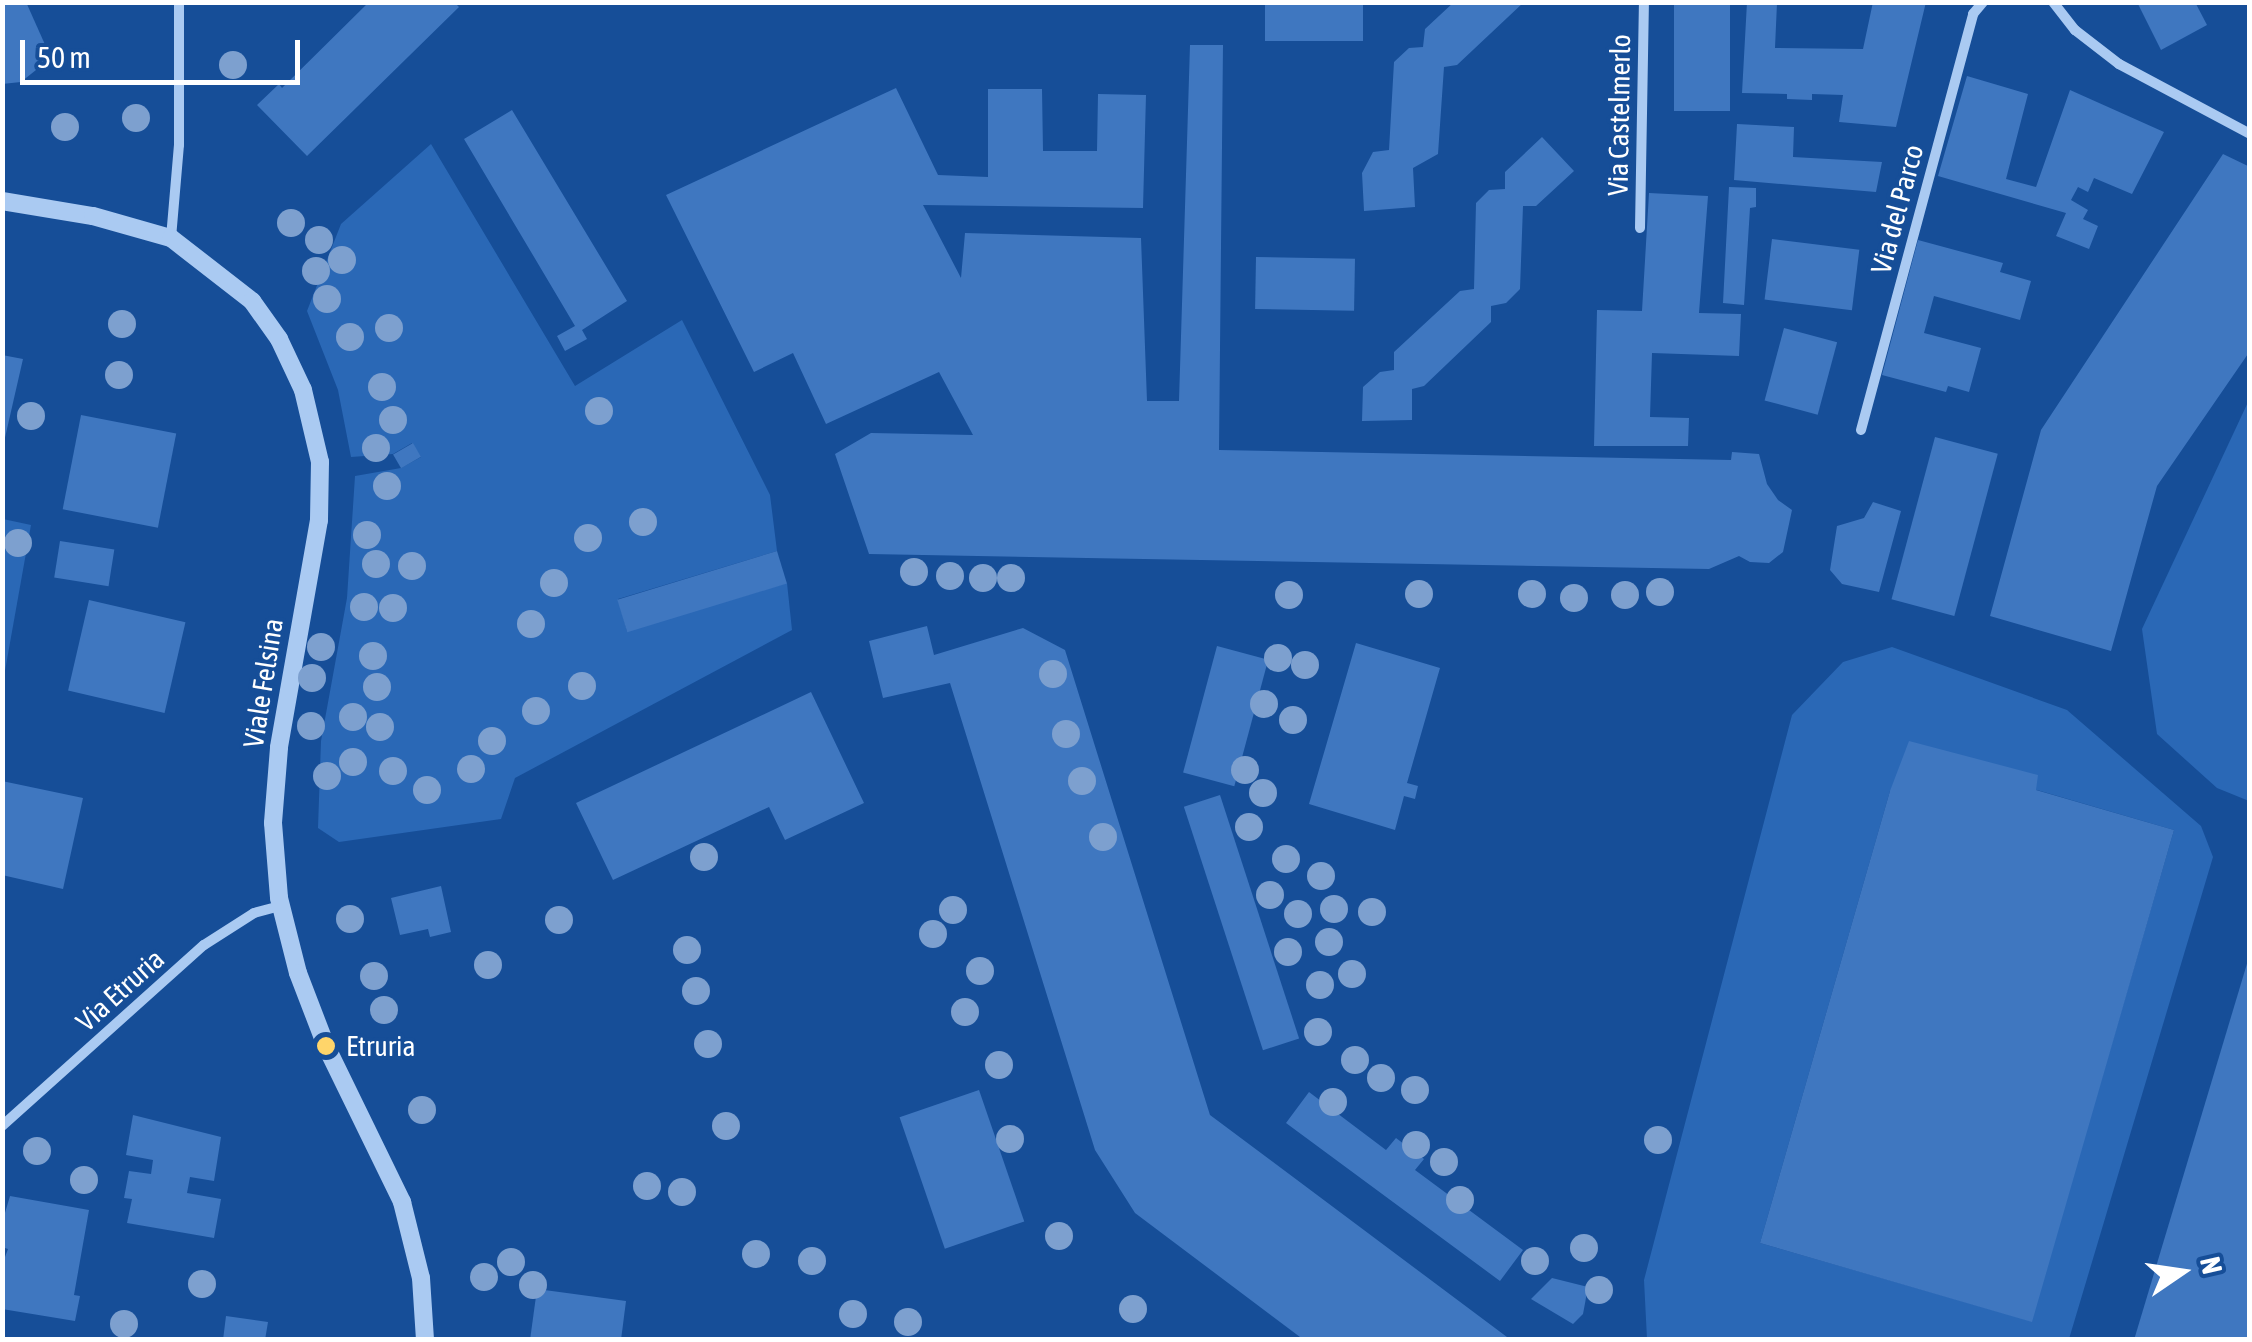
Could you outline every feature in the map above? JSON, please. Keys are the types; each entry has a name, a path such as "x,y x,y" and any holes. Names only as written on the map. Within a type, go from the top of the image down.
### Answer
{"street":[{"path":"171,238 179,144 179,2"},
{"name":"Via Castelmerlo","path":"1640,228 1644,2"},
{"name":"Via del Parco","path":"1861,430 1974,14 1982,2"},
{"path":"2053,2 2075,30 2120,64 2250,134"},
{"name":"Viale Felsina","path":"2,200 93,216 171,238 226,276 252,301 279,338 303,390 320,462 319,520 278,766 273,823 280,906 298,972 326,1046 402,1202 422,1278 425,1340"},
{"name":"Via Etruria","path":"2,1126 204,945 254,913 280,906"}],"shaded area":[{"path":"431,144 575,386 682,320 770,495 777,551 618,599 627,631 787,583 792,630 515,778 501,819 339,842 318,828 321,741 347,598 355,476 401,468 421,457 412,443 393,454 351,457 338,390 307,311 341,224"},
{"path":"2249,400 2249,801 2217,788 2157,734 2142,629"},
{"path":"2,519 31,525 3,682"},
{"path":"1892,647 2067,710 2201,826 2213,857 2069,1339 1647,1339 1644,1280 1792,715 1843,662","holes":["2037,790 2174,830 2031,1321 1760,1243 1890,791"]}],"building":[{"path":"2,2 26,2 51,58 21,82 2,84"},
{"path":"369,2 454,2 459,7 307,156 257,105 279,84 282,88"},
{"path":"1265,2 1363,2 1363,41 1265,41"},
{"path":"1454,2 1524,2 1457,65 1444,67 1438,154 1413,168 1415,207 1364,211 1362,173 1373,152 1389,150 1394,62 1409,48 1423,47 1425,29"},
{"path":"1674,2 1730,2 1730,111 1674,111"},
{"path":"1747,2 1777,3 1775,48 1863,49 1873,2 1926,2 1896,127 1839,122 1843,95 1812,94 1812,100 1787,99 1787,94 1742,93"},
{"path":"2137,2 2195,2 2207,25 2161,50"},
{"path":"1190,45 1223,45 1219,450 1731,460 1732,452 1759,454 1767,484 1778,500 1792,510 1783,552 1769,563 1750,562 1739,556 1709,569 869,554 835,454 871,433 973,435 939,372 826,424 793,353 754,372 666,195 896,88 938,175 988,177 988,89 1042,89 1043,151 1097,151 1098,94 1146,95 1143,208 923,205 961,278 965,233 1141,238 1147,401 1179,401"},
{"path":"1967,76 2028,94 2006,179 2036,187 2070,90 2164,132 2132,194 2094,178 2088,192 2078,187 2071,200 2088,210 2083,219 2098,226 2089,249 2056,236 2066,213 1938,176"},
{"path":"512,110 627,301 582,330 587,339 565,351 557,336 575,326 464,139"},
{"path":"1737,124 1794,127 1793,157 1882,162 1876,192 1734,180"},
{"path":"1542,137 1574,171 1536,206 1523,206 1520,289 1506,303 1491,306 1491,322 1424,386 1412,389 1412,420 1362,421 1363,387 1380,372 1394,370 1394,352 1460,291 1474,289 1476,203 1489,190 1505,189 1505,172"},
{"path":"2223,154 2250,167 2250,351 2157,486 2111,651 1990,616 2041,430"},
{"path":"1729,187 1756,188 1756,207 1750,208 1744,305 1723,303"},
{"path":"1649,193 1708,196 1699,313 1741,314 1739,356 1652,353 1650,417 1689,418 1688,446 1594,446 1597,310 1642,311"},
{"path":"1772,239 1859,250 1852,310 1765,300"},
{"path":"1918,240 2003,263 2000,272 2031,281 2020,320 1934,296 1924,333 1981,348 1969,392 1948,386 1946,392 1882,375"},
{"path":"1256,257 1355,259 1354,311 1255,309"},
{"path":"1784,328 1837,342 1818,415 1765,400"},
{"path":"2,355 23,359 4,442 2,442"},
{"path":"81,415 176,434 158,528 63,509"},
{"path":"1935,437 1998,454 1954,616 1892,599"},
{"path":"413,443 421,457 401,468 393,454"},
{"path":"1873,502 1901,511 1879,592 1842,584 1830,570 1837,526 1864,518"},
{"path":"60,541 114,550 109,586 54,578"},
{"path":"777,551 787,584 627,632 617,600"},
{"path":"89,600 185,622 165,713 68,691"},
{"path":"927,626 934,655 1023,628 1065,650 1210,1115 1511,1340 1304,1340 1135,1213 1095,1150 950,683 883,698 869,641"},
{"path":"1356,643 1440,668 1407,783 1418,786 1415,799 1404,796 1395,830 1309,804"},
{"path":"1217,646 1268,660 1234,786 1183,773"},
{"path":"811,692 864,803 785,840 769,807 613,880 576,803"},
{"path":"1909,741 2038,775 2036,790 2174,830 2032,1322 1760,1243 1890,791"},
{"path":"2,781 83,798 63,889 2,875"},
{"path":"1220,795 1299,1038 1263,1050 1184,807"},
{"path":"441,886 451,932 430,937 428,929 400,935 391,898"},
{"path":"2249,957 2250,1340 2134,1340"},
{"path":"979,1090 1024,1221 945,1249 900,1117"},
{"path":"1309,1092 1386,1150 1396,1138 1424,1159 1415,1170 1523,1250 1500,1281 1286,1123"},
{"path":"133,1115 221,1137 214,1181 190,1177 187,1193 221,1199 214,1238 127,1223 132,1199 124,1198 129,1171 151,1174 153,1160 126,1155"},
{"path":"10,1196 89,1210 74,1295 80,1296 75,1321 2,1309 2,1265 8,1249 2,1247 2,1223"},
{"path":"1552,1278 1588,1287 1583,1314 1573,1324 1531,1299"},
{"path":"537,1289 626,1301 621,1340 530,1340"},
{"path":"226,1316 268,1322 265,1340 223,1340"}],"place":[{"name":"Etruria","path":"326,1046"}]}
